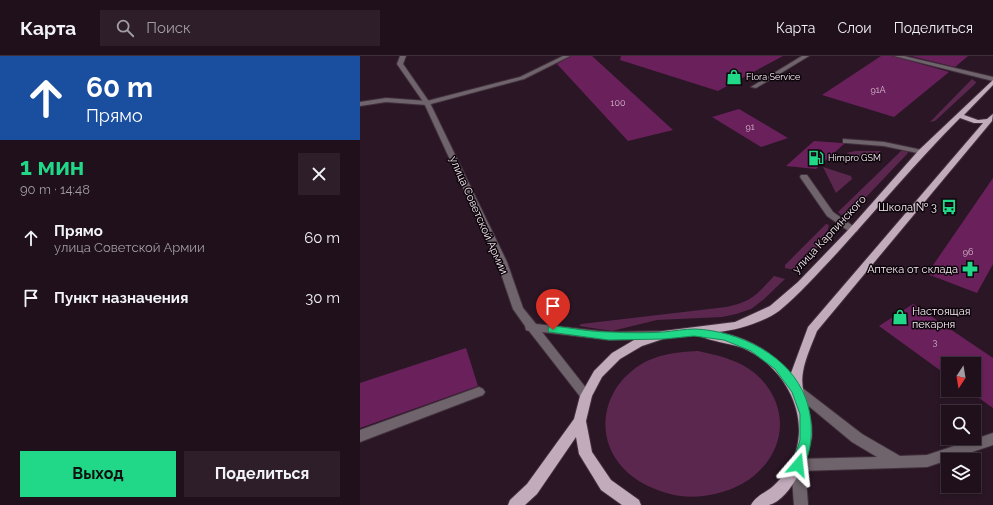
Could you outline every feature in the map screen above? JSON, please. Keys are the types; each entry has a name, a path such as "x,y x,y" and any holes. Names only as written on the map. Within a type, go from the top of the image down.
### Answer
{"main road":[{"name":"улица Карпинского","path":"515,505 532,489 580,421 586,396 598,374 616,356 638,343 663,335 737,326 774,309 802,284 922,152 993,81"},
{"name":"улица Карпинского","path":"960,115 971,122 981,122 991,118"},
{"name":"улица Карпинского","path":"797,390 797,372 812,330 991,118"},
{"name":"улица Карпинского","path":"694,332 725,337 754,348 779,366 797,390 806,414 806,440 798,465 780,490 758,505"},
{"name":"улица Карпинского","path":"580,421 586,454 606,485 634,505"}],"street":[{"name":"улица Советской Армии","path":"403,56 400,64 427,103 502,262 518,310 586,396"},
{"path":"360,104 386,100 427,103 522,78 567,56"},
{"path":"754,87 806,56"},
{"path":"897,56 993,81"},
{"path":"846,141 884,144 922,152"},
{"path":"804,177 830,214 852,230"},
{"path":"530,327 609,336 663,335"},
{"path":"797,390 857,438 900,463"},
{"path":"360,436 479,392"},
{"path":"801,505 798,465 927,461 993,439"}],"shaded area":[{"path":"972,79 976,82 975,84 935,121 930,122"},
{"path":"855,151 881,151 870,160 846,153"},
{"path":"901,151 907,151 908,153 852,212 841,215 838,212"},
{"path":"823,167 851,176 852,179 836,193"},
{"path":"826,224 829,225 827,232 815,250 794,270 785,268 785,265"},
{"path":"774,276 785,279 751,309 736,314 722,317 657,320 612,331 579,326 581,324 735,305 748,300 763,288"},
{"path":"698,351 732,360 747,368 761,379 773,397 779,415 779,433 774,450 765,465 751,478 734,488 715,494 687,497 664,492 651,487 628,473 614,456 608,443 606,417 614,391 633,370 648,361 664,355"}],"building":[{"path":"571,56 592,56 673,130 628,141 557,64"},
{"path":"621,56 783,56 718,91 620,60"},
{"path":"881,56 893,56 949,72 894,117 822,95"},
{"path":"911,56 968,56 955,67"},
{"path":"739,109 788,138 761,147 712,117"},
{"name":"Himpro GSM","path":"814,141 844,144 816,169 786,166"},
{"path":"993,178 993,264 977,293 927,274"},
{"path":"913,304 993,358 993,408 978,397 981,397 981,357 941,357 941,371 879,326"},
{"path":"466,348 478,386 360,428 360,383"}],"place":[{"name":"Flora Service","path":"734,77"},
{"name":"Himpro GSM","path":"816,158"},
{"name":"Школа № 3","path":"949,207"},
{"name":"Аптека от склада","path":"970,269"},
{"name":"Настоящая пекарня","path":"900,317"}],"route":[{"path":"553,330 609,336 663,335 694,332 725,337 754,348 779,366 797,390 806,414 806,440 798,465"}]}
